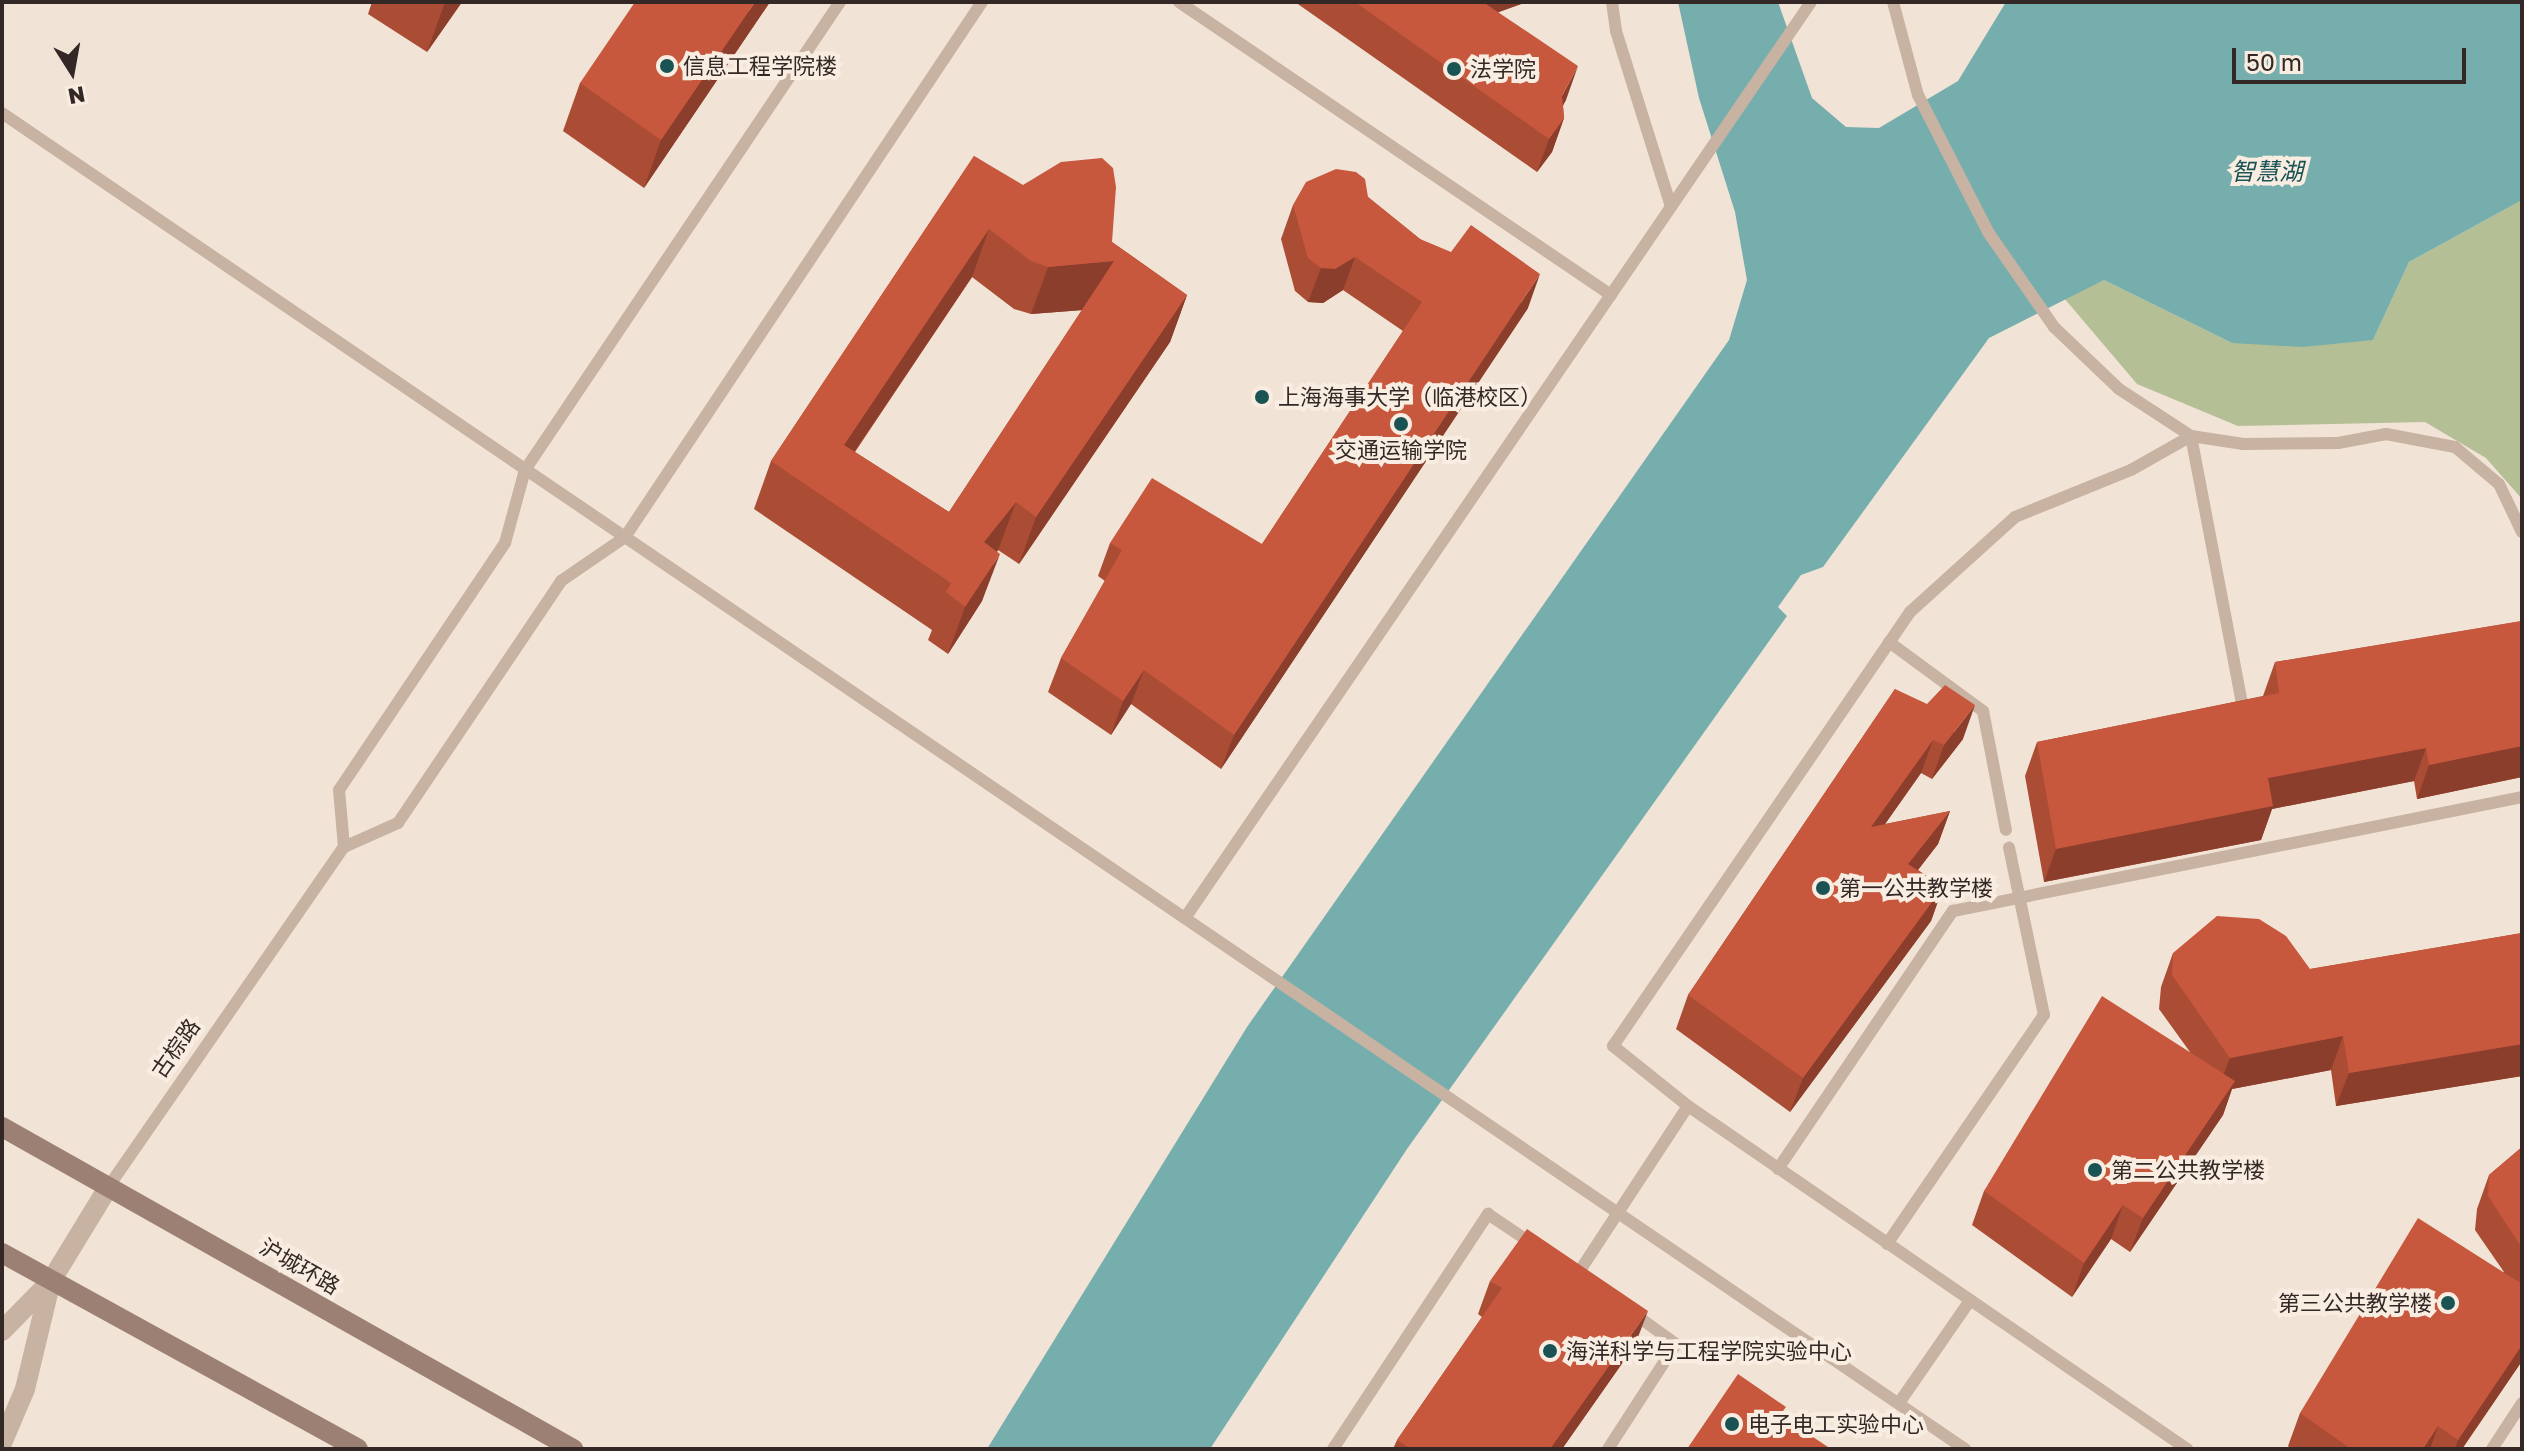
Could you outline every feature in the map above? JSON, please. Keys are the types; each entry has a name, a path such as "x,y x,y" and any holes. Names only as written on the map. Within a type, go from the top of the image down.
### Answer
{"main road":[{"name":"沪城环路","path":"2,1127 573,1449"},
{"path":"2,1253 358,1449"}],"street":[{"name":"古棕路","path":"2,1331 51,1281 109,1186"},
{"name":"古棕路","path":"2,1443 25,1389 51,1281"}],"lane":[{"path":"840,2 525,470 505,543 339,790 344,847 398,823 561,581 625,537 982,2"},
{"path":"1179,2 1611,295"},
{"path":"1612,2 1616,31 1671,206"},
{"path":"1185,918 1811,2"},
{"path":"1893,2 1918,95 1988,232 2054,327 2119,389 2191,436 2243,444 2338,443 2386,434 2455,447 2499,484 2522,532"},
{"path":"2,113 1965,1449"},
{"path":"2187,1449 1688,1106 1613,1046 1910,612 2015,517 2131,470 2191,436"},
{"path":"2191,436 2243,709"},
{"path":"1889,642 1983,711 2006,830"},
{"path":"1778,1169 1953,911 2522,797"},
{"name":"古棕路","path":"109,1186 344,847"},
{"path":"1887,1244 2044,1015 2009,848"},
{"path":"1577,1275 1620,1215 1688,1106"},
{"path":"1333,1449 1488,1214 1552,1257"},
{"path":"1565,1266 1590,1284"},
{"path":"1608,1449 1676,1344 1614,1301"},
{"path":"1899,1403 1969,1302"},
{"path":"2492,1449 2522,1403"}],"green space":[{"path":"2522,200 2522,499 2486,458 2425,422 2238,426 2137,384 2064,298 2104,280 2232,343 2373,340 2409,262"}],"water":[{"name":"智慧湖","path":"1678,2 1778,2 1812,98 1846,127 1879,128 1958,81 2006,2 2522,2 2522,200 2409,262 2373,340 2303,347 2232,343 2104,280 1989,338 1823,567 1801,575 1778,607 1787,616 1407,1149 1210,1449 987,1449 1247,1027 1729,340 1747,280 1735,212 1699,98"}],"building":[{"name":"信息工程学院楼","path":"635,2 755,2 661,140 580,83"},
{"path":"1355,2 1483,2 1578,66 1562,96 1564,118 1549,139"},
{"path":"974,156 1023,185 1061,162 1102,158 1113,168 1116,187 1112,242 1187,295 1036,517 1016,502 984,542 1000,554 965,607 946,592 951,583 771,461","holes":["989,229 1031,261 1048,267 1114,261 949,512 844,445"]},
{"name":"交通运输学院","path":"1336,169 1356,172 1365,179 1368,197 1420,239 1451,252 1471,225 1540,274 1234,735 1144,670 1123,701 1061,658 1122,550 1110,543 1152,478 1262,544 1422,302 1355,257 1335,269 1321,268 1308,258 1293,205 1306,182"},
{"path":"2522,621 2522,746 2429,765 2426,748 2268,778 2273,806 2056,849 2037,742 2279,693 2275,662"},
{"path":"1945,685 1975,705 1944,745 1933,740 1871,827 1950,811 1908,864 1943,887 1803,1078 1688,995 1895,689 1927,704"},
{"path":"2217,916 2259,919 2286,936 2310,969 2522,933 2522,1044 2349,1073 2343,1036 2230,1058 2172,975 2173,953"},
{"path":"2102,996 2235,1081 2143,1218 2123,1205 2084,1263 1984,1191"},
{"path":"2522,1147 2522,1248 2488,1196 2489,1175"},
{"name":"第三公共教学楼","path":"2418,1218 2522,1284 2522,1345 2458,1440 2438,1426 2423,1449 2351,1449 2300,1413"},
{"name":"海洋科学与工程学院实验中心","path":"1527,1229 1648,1311 1550,1449 1411,1449 1397,1440 1502,1288 1490,1281"},
{"path":"1738,1374 1786,1407 1780,1415 1831,1449 1687,1449"}],"place":[{"name":"信息工程学院楼","path":"667,66"},
{"name":"法学院","path":"1454,69"},
{"name":"上海海事大学（临港校区）","path":"1262,397"},
{"name":"交通运输学院","path":"1401,424"},
{"name":"第一公共教学楼","path":"1823,888"},
{"name":"第二公共教学楼","path":"2095,1170"},
{"name":"第三公共教学楼","path":"2448,1303"},
{"name":"海洋科学与工程学院实验中心","path":"1550,1351"},
{"name":"电子电工实验中心","path":"1732,1424"}]}
